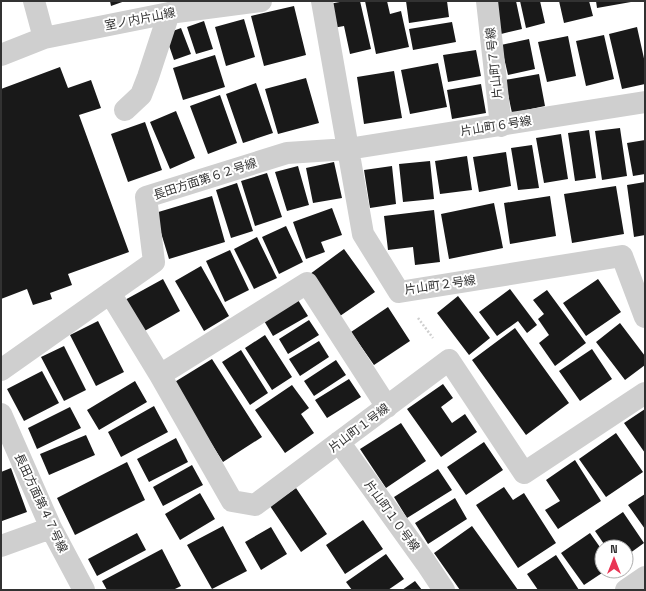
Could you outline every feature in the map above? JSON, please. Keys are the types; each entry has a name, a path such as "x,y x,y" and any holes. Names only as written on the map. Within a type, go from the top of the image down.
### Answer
{"street":[{"path":"34,1 44,38"},
{"name":"室ノ内片山線","path":"1,55 44,38 169,13 261,1"},
{"name":"片山町２号線","path":"322,1 363,234 399,292 622,256 645,316"},
{"name":"片山町７号線","path":"487,1 500,126"},
{"path":"125,110 140,95 148,77 169,13"},
{"name":"片山町６号線","path":"348,149 645,102"},
{"name":"長田方面第６２号線","path":"1,370 154,262 146,198 287,153 348,149"},
{"path":"160,375 307,283 387,407"},
{"name":"片山町１号線","path":"110,293 160,375 232,501 255,505 449,360"},
{"path":"449,360 524,473 645,393"},
{"name":"長田方面第４７号線","path":"1,414 51,528 84,590"},
{"name":"片山町１０号線","path":"339,442 444,590"},
{"path":"1,546 51,528"},
{"path":"626,590 645,577"}],"path":[{"path":"399,292 449,360"}],"building":[{"path":"110,1 125,1 111,6"},
{"path":"345,1 360,1 371,49 350,54 344,26 333,28 329,4"},
{"path":"365,1 387,1 390,14 401,11 409,47 376,54"},
{"path":"406,1 447,1 449,17 409,23"},
{"path":"494,1 516,1 522,29 501,34"},
{"path":"520,1 540,1 545,23 526,28"},
{"path":"559,1 589,1 593,16 564,23"},
{"path":"596,1 631,1 631,2 597,8"},
{"path":"294,6 306,55 264,66 251,16"},
{"path":"244,19 255,57 226,66 215,27"},
{"path":"204,21 213,49 196,54 187,27"},
{"path":"452,22 456,42 413,50 409,29"},
{"path":"637,27 645,63 645,84 622,89 609,34"},
{"path":"181,28 191,54 174,60 165,34"},
{"path":"604,35 614,79 586,86 576,41"},
{"path":"568,36 576,76 547,82 538,42"},
{"path":"529,39 535,69 508,75 501,45"},
{"path":"476,50 481,76 448,82 443,55"},
{"path":"215,55 225,87 183,100 173,68"},
{"path":"438,63 447,107 410,114 401,70"},
{"path":"60,67 68,88 91,80 101,108 79,115 129,252 68,274 72,285 50,293 52,299 33,305 27,289 1,299 1,89"},
{"path":"394,71 402,118 364,124 357,77"},
{"path":"539,74 545,106 512,113 505,80"},
{"path":"306,78 319,123 278,134 265,89"},
{"path":"256,83 273,133 243,143 226,94"},
{"path":"481,84 486,113 452,119 447,90"},
{"path":"220,95 237,143 208,154 190,106"},
{"path":"176,111 195,158 170,169 150,122"},
{"path":"145,122 162,170 128,182 111,134"},
{"path":"620,128 627,176 602,180 595,131"},
{"path":"589,130 596,178 575,181 568,133"},
{"path":"561,134 568,179 544,183 536,138"},
{"path":"645,140 645,174 633,176 627,143"},
{"path":"532,145 539,188 518,190 511,148"},
{"path":"506,152 511,186 479,192 473,157"},
{"path":"467,156 472,190 440,194 435,161"},
{"path":"430,161 434,199 403,202 399,164"},
{"path":"334,162 342,198 313,203 306,168"},
{"path":"298,166 309,205 287,211 275,172"},
{"path":"392,166 396,204 370,208 364,170"},
{"path":"267,173 282,217 255,226 241,181"},
{"path":"645,182 645,235 634,237 627,185"},
{"path":"237,183 253,231 231,238 216,190"},
{"path":"616,186 624,234 572,243 564,194"},
{"path":"212,196 225,242 169,259 155,213"},
{"path":"550,196 556,236 510,244 504,203"},
{"path":"494,203 503,248 449,259 441,214"},
{"path":"332,208 342,235 321,242 325,252 306,259 293,222"},
{"path":"434,210 440,262 415,265 413,247 388,250 384,216"},
{"path":"286,226 303,262 279,274 262,237"},
{"path":"257,237 277,278 254,289 234,249"},
{"path":"344,249 375,292 340,316 310,274"},
{"path":"230,250 249,290 225,302 206,261"},
{"path":"201,266 229,316 204,331 175,281"},
{"path":"163,279 180,311 141,333 123,301"},
{"path":"598,279 621,312 586,336 563,303"},
{"path":"510,289 537,325 527,333 518,321 497,336 479,312"},
{"path":"547,290 586,343 555,366 539,343 549,335 538,319 544,314 533,300"},
{"path":"458,296 490,338 469,355 437,313"},
{"path":"298,300 308,316 273,336 263,319"},
{"path":"388,307 410,341 374,365 351,332"},
{"path":"309,320 319,335 288,354 279,339"},
{"path":"98,321 124,372 96,386 70,335"},
{"path":"620,323 645,356 645,365 625,380 596,342"},
{"path":"515,328 569,403 526,435 472,360"},
{"path":"265,335 292,377 272,390 245,348"},
{"path":"319,341 329,357 300,376 289,359"},
{"path":"64,346 86,390 64,401 41,357"},
{"path":"592,349 612,379 580,401 559,371"},
{"path":"241,350 268,393 250,405 222,362"},
{"path":"212,359 262,437 223,462 173,383"},
{"path":"336,360 346,375 314,396 304,381"},
{"path":"42,371 59,403 24,421 7,389"},
{"path":"349,379 361,397 327,418 315,400"},
{"path":"135,381 147,402 99,430 87,410"},
{"path":"443,384 453,398 441,407 452,423 465,414 477,432 441,457 407,409"},
{"path":"292,385 309,408 301,414 314,433 285,453 255,410"},
{"path":"154,406 168,432 121,457 108,432"},
{"path":"70,407 81,428 37,449 28,428"},
{"path":"645,409 645,453 624,423"},
{"path":"401,423 426,461 386,488 360,449"},
{"path":"616,433 643,472 606,497 579,459"},
{"path":"86,435 95,455 49,475 40,454"},
{"path":"176,438 188,462 149,482 137,459"},
{"path":"484,442 503,470 466,495 447,467"},
{"path":"575,460 601,501 558,529 545,510 560,501 546,480"},
{"path":"127,462 145,500 75,535 57,498"},
{"path":"192,465 203,485 163,506 153,487"},
{"path":"11,468 27,512 2,521 1,472"},
{"path":"438,469 452,490 407,518 394,497"},
{"path":"504,487 513,500 524,493 556,543 518,568 476,505"},
{"path":"296,488 327,534 301,552 270,506"},
{"path":"200,493 215,519 180,540 165,514"},
{"path":"645,494 645,529 628,505"},
{"path":"455,498 467,519 428,544 415,523"},
{"path":"623,512 644,543 634,550 634,539 600,539 595,531"},
{"path":"363,520 383,549 345,574 326,545"},
{"path":"223,526 247,571 212,589 187,545"},
{"path":"472,526 518,590 460,590 434,553"},
{"path":"271,527 287,554 261,570 245,542"},
{"path":"137,533 146,550 97,576 88,559"},
{"path":"590,533 594,539 594,578 584,585 561,553"},
{"path":"162,549 181,586 173,590 107,590 102,581"},
{"path":"386,554 404,579 388,590 352,590 346,582"},
{"path":"556,555 579,590 538,590 527,574"},
{"path":"415,581 422,590 402,590"}]}
